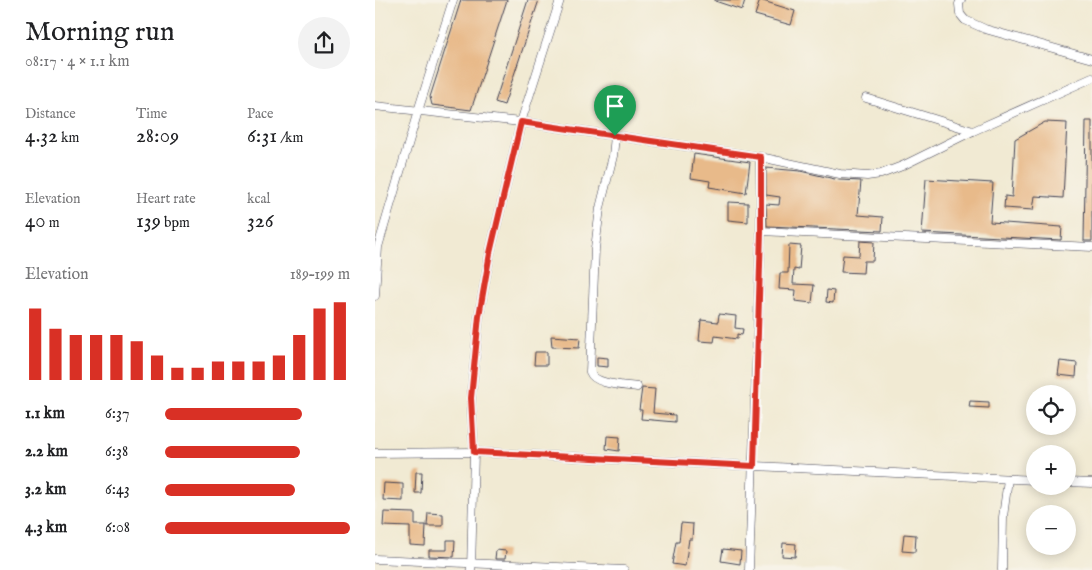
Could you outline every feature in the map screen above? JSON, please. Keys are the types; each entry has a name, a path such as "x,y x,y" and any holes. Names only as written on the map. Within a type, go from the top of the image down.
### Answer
{"street":[{"path":"375,296 377,247 453,0"},
{"path":"471,567 474,452 471,398 479,316 490,253 521,122 560,0"},
{"path":"961,0 959,4 960,14 965,20 985,29 1092,59"},
{"path":"375,106 521,122 761,157 840,174 867,176 881,174 903,166 973,131 1092,78"},
{"path":"866,98 973,131"},
{"path":"615,136 609,171 599,208 595,250 590,372 592,377 598,381 637,387"},
{"path":"749,570 761,231 761,157"},
{"path":"761,231 1092,247"},
{"path":"375,453 474,452 1026,480"},
{"path":"1002,570 1003,516 1008,479"},
{"path":"1076,482 1092,483"},
{"path":"375,559 471,567 625,570"}],"building":[{"path":"461,0 507,0 471,110 432,105 430,97"},
{"path":"528,0 539,0 504,105 495,102"},
{"path":"715,0 745,0 742,10"},
{"path":"760,0 795,11 791,25 755,15"},
{"path":"1086,121 1092,121 1092,241 1084,241"},
{"path":"1045,122 1067,123 1063,198 1035,196 1033,210 1004,208 1005,196 1012,197 1015,139"},
{"path":"694,154 750,162 746,193 709,187 710,181 691,178"},
{"path":"766,168 800,171 839,180 861,181 858,215 883,217 882,231 767,226 766,204 779,205 780,197 766,195"},
{"path":"926,179 993,183 990,222 1062,227 1061,240 922,233"},
{"path":"728,202 748,203 748,222 728,220"},
{"path":"860,241 874,242 873,261 864,261 863,273 841,272 843,255 859,256"},
{"path":"789,245 801,246 799,270 794,269 793,284 814,285 812,303 795,301 796,290 779,289 780,273 788,273"},
{"path":"827,290 834,291 833,303 826,302"},
{"path":"719,314 736,316 735,328 743,329 742,335 737,334 737,339 715,336 714,342 699,341 701,320 718,322"},
{"path":"551,336 580,338 579,348 552,347"},
{"path":"535,352 547,352 547,365 534,365"},
{"path":"597,357 608,358 608,367 597,366"},
{"path":"1060,361 1077,363 1076,377 1058,375"},
{"path":"642,388 655,389 653,413 675,415 675,422 641,419 642,410 639,410"},
{"path":"970,401 989,402 989,408 969,407"},
{"path":"607,436 620,437 619,451 606,449"},
{"path":"416,472 422,472 421,493 415,493"},
{"path":"384,483 403,484 403,501 383,500"},
{"path":"384,512 415,513 415,525 426,525 425,546 410,545 410,527 383,526"},
{"path":"428,513 443,514 443,526 427,526"},
{"path":"681,523 693,524 692,539 689,539 685,566 672,564 676,542 679,542"},
{"path":"904,534 916,535 915,552 902,551"},
{"path":"447,540 455,540 454,557 429,556 429,550 447,550"},
{"path":"783,543 796,544 795,557 782,556"},
{"path":"723,549 741,551 740,564 721,561"},
{"path":"496,550 506,551 505,559 495,559"}],"route":[{"path":"521,122 615,136 761,157 761,231 754,466 474,452 471,398 479,316 490,253 521,122"}]}
